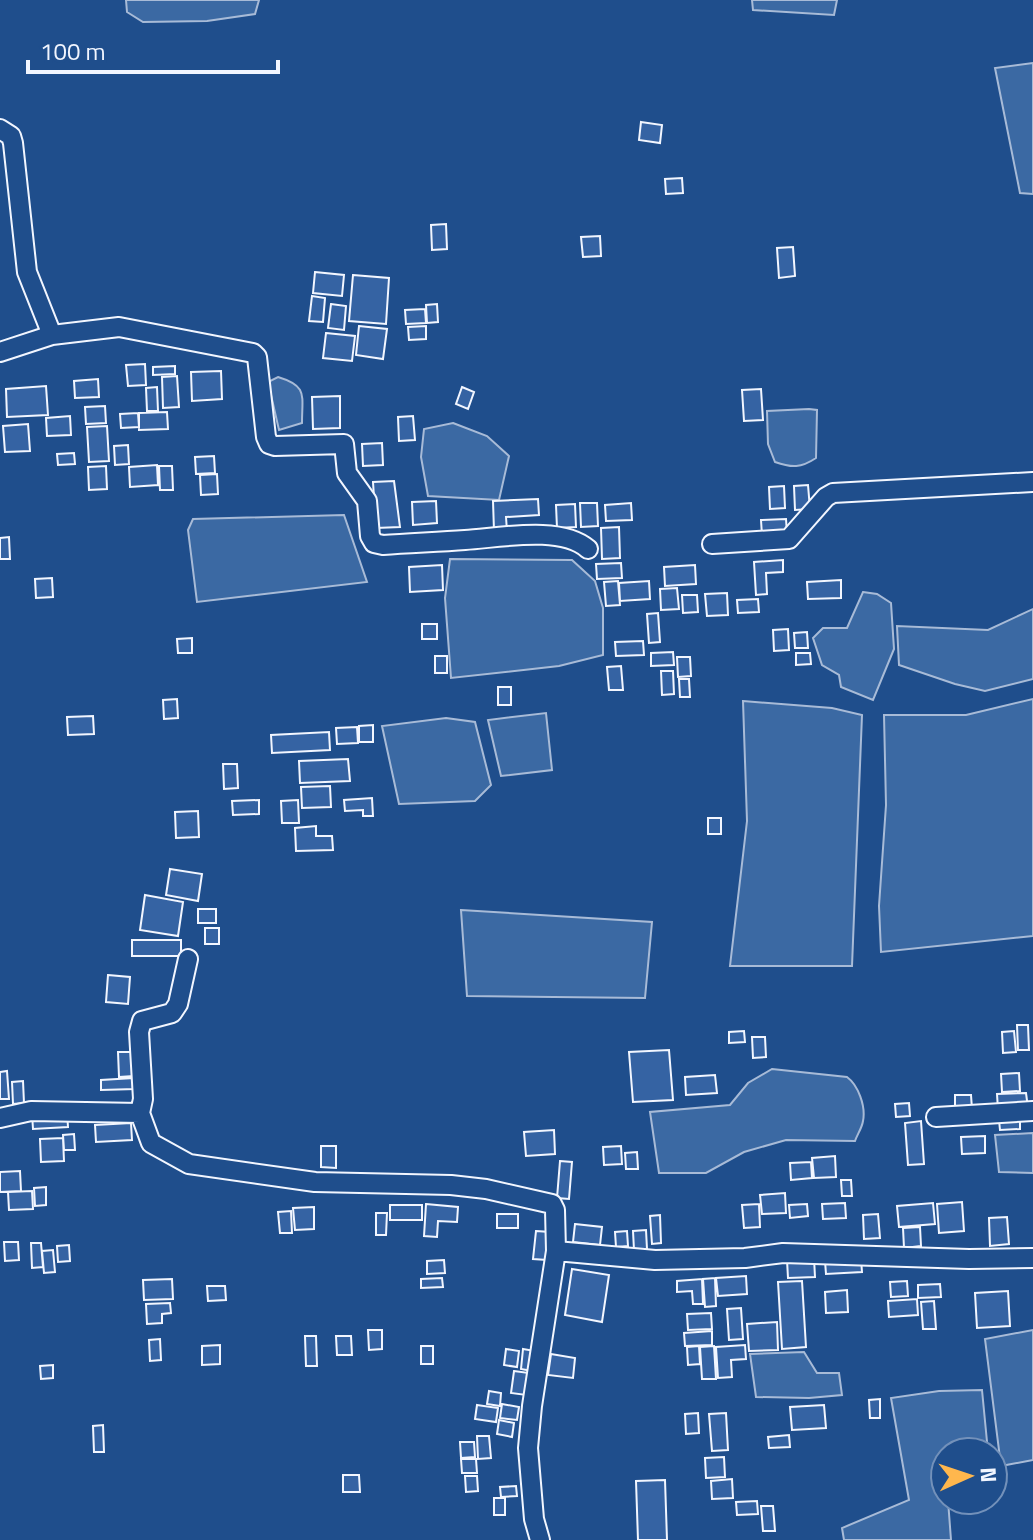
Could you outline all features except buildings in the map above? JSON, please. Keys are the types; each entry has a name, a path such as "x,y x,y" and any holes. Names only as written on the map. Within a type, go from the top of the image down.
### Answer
{"street":[{"path":"0,129 11,136 13,143 27,272 52,335"},
{"path":"0,352 52,335 119,327 253,353 257,357 269,444 344,444 347,473 367,501 370,536 374,543 383,545 538,534 570,539 588,549"},
{"path":"712,544 789,539 833,493 1033,482"},
{"path":"188,959 178,1004 172,1013 142,1021 139,1032 143,1099 140,1113 151,1143 189,1164 315,1182 451,1185 486,1189 552,1204 555,1210 556,1251 528,1448 534,1519 540,1540"},
{"path":"0,1118 31,1111 140,1113"},
{"path":"936,1117 1033,1111"},
{"path":"556,1251 655,1260 745,1258 783,1253 1033,1258"}],"water":[{"path":"126,0 259,0 255,14 207,21 143,22 127,12"},
{"path":"752,0 837,0 834,15 753,10"},
{"path":"1033,63 1033,194 1020,193 995,68"},
{"path":"278,377 299,388 302,405 302,423 279,430 268,382"},
{"path":"817,410 816,458 796,466 775,462 768,444 767,411"},
{"path":"453,423 487,436 509,456 499,500 428,496 421,457 424,429"},
{"path":"344,515 367,582 197,602 188,530 193,519"},
{"path":"450,559 572,560 595,581 603,608 603,655 559,666 451,678 445,598"},
{"path":"863,592 877,594 891,603 894,649 873,700 841,687 839,675 822,665 813,638 823,628 847,628"},
{"path":"1033,609 1033,679 985,691 899,665 897,626 988,630"},
{"path":"1033,699 1033,936 881,952 879,906 886,805 884,715 966,715"},
{"path":"743,701 832,708 862,715 852,966 730,966 747,821"},
{"path":"546,713 552,770 501,776 488,720"},
{"path":"446,718 475,722 491,785 475,801 399,804 382,726"},
{"path":"461,910 652,922 645,998 467,996"},
{"path":"772,1069 847,1077 858,1090 864,1115 855,1141 786,1140 744,1152 706,1173 659,1173 650,1112 730,1105 748,1083"},
{"path":"1033,1133 1033,1173 999,1172 995,1135"},
{"path":"1033,1330 1033,1460 1009,1464 1009,1436 997,1436 985,1339"},
{"path":"804,1352 817,1373 839,1373 842,1395 756,1397 750,1354"},
{"path":"982,1390 986,1436 929,1436 929,1516 949,1516 951,1540 844,1540 842,1528 909,1500 891,1398 939,1391"}]}
